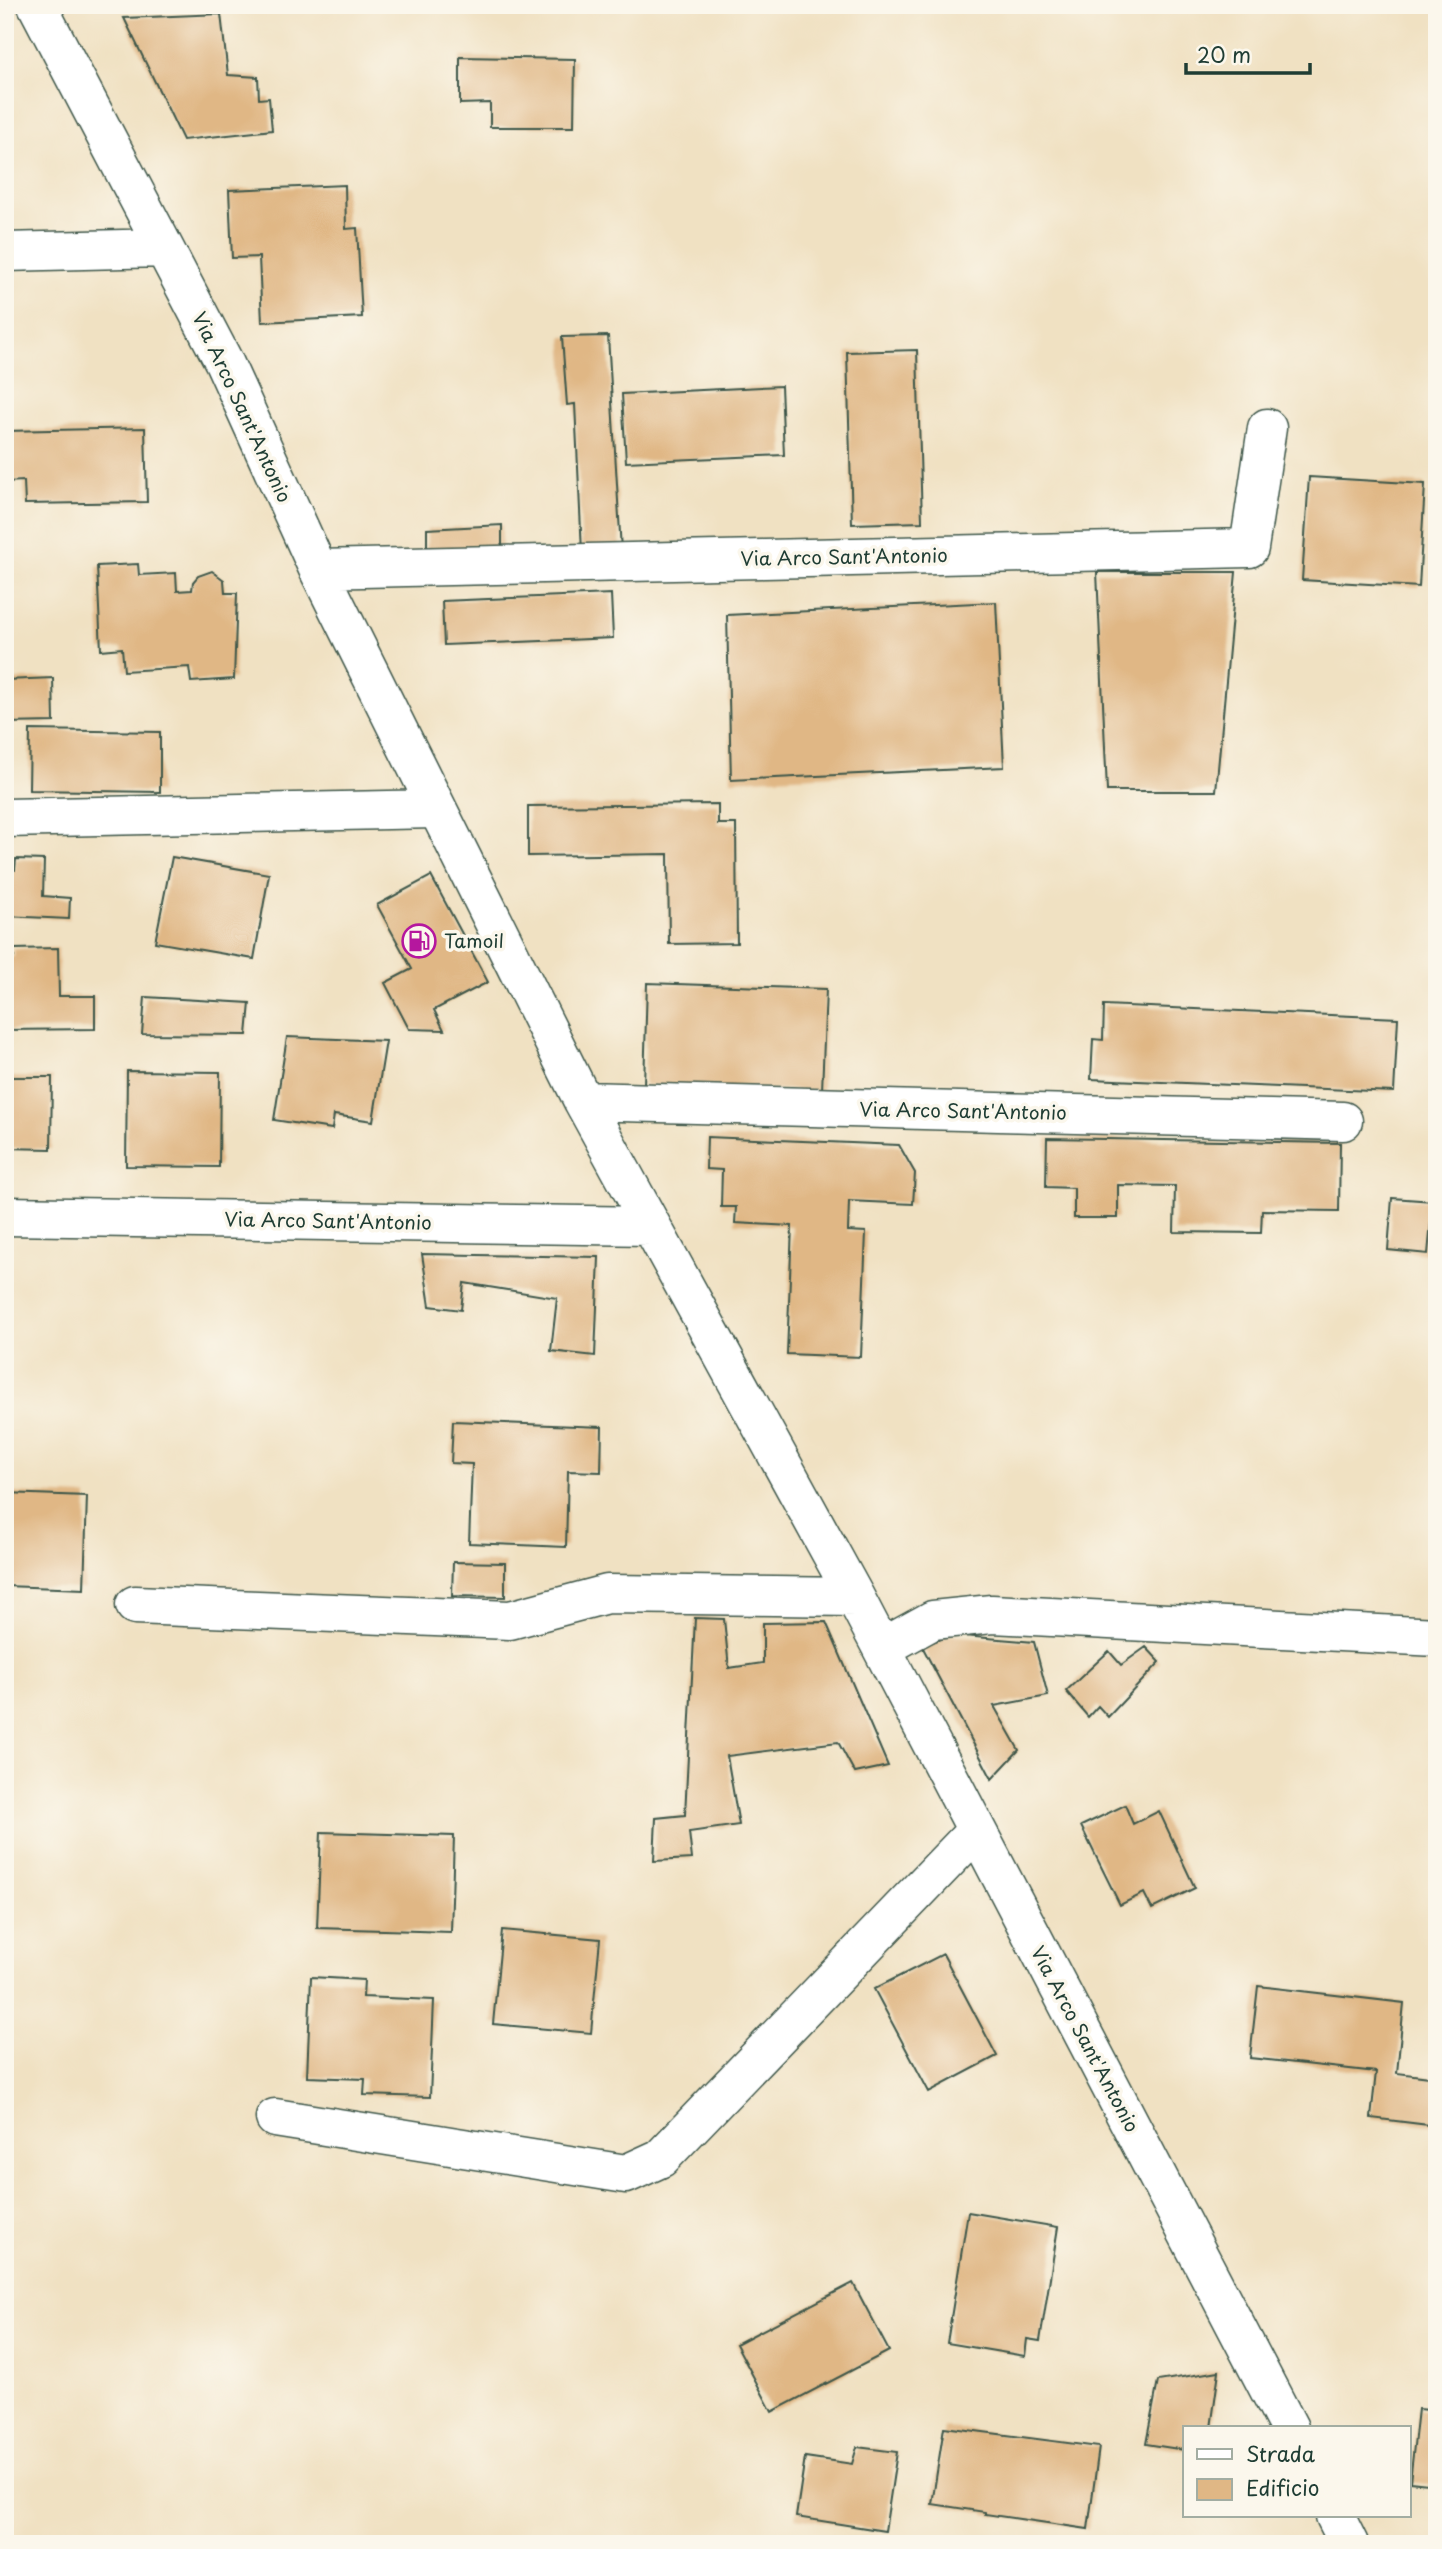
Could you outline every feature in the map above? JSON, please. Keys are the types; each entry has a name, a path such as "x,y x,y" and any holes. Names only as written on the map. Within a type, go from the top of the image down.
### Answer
{"street":[{"name":"Via Arco Sant'Antonio","path":"37,5 223,362 318,569 583,1101 855,1597 1288,2426"},
{"path":"5,252 163,248"},
{"name":"Via Arco Sant'Antonio","path":"318,569 1249,548 1267,428"},
{"path":"5,818 436,809"},
{"name":"Via Arco Sant'Antonio","path":"583,1101 1342,1121"},
{"name":"Via Arco Sant'Antonio","path":"5,1216 651,1226"},
{"path":"135,1605 510,1620 607,1594 855,1597"},
{"path":"881,1648 933,1620 992,1614 1437,1637"},
{"path":"275,2118 626,2174 661,2158 976,1831"},
{"path":"1336,2518 1349,2544"}],"building":[{"path":"221,14 228,75 258,77 259,99 269,98 272,130 183,140 124,18"},
{"path":"460,57 575,59 574,127 490,127 490,103 460,104"},
{"path":"345,185 346,229 357,228 362,317 262,322 259,257 232,258 229,190"},
{"path":"608,336 621,550 582,552 575,404 567,405 562,337"},
{"path":"917,350 922,522 852,524 847,352"},
{"path":"781,386 784,455 626,462 622,394"},
{"path":"145,428 147,502 25,504 24,481 5,482 5,431"},
{"path":"1309,477 1425,484 1419,587 1302,580"},
{"path":"502,525 502,551 427,554 427,529"},
{"path":"138,564 139,575 176,573 177,591 192,590 193,582 198,576 212,571 224,580 225,593 237,593 234,679 191,682 189,667 124,671 122,648 101,650 97,566"},
{"path":"1097,572 1236,572 1216,791 1107,791"},
{"path":"611,594 613,638 444,645 442,601"},
{"path":"996,602 1004,767 731,780 727,615"},
{"path":"53,678 54,722 5,723 5,680"},
{"path":"30,730 160,732 160,792 29,790"},
{"path":"718,804 718,824 736,824 737,943 669,944 668,854 528,856 528,806"},
{"path":"172,857 269,874 254,959 155,942"},
{"path":"16,859 44,860 43,896 70,898 69,919 5,916 5,869 15,870"},
{"path":"431,876 488,982 434,1010 444,1030 409,1029 385,983 412,969 377,905"},
{"path":"58,948 59,996 95,996 95,1029 5,1030 5,958 14,957 14,949"},
{"path":"647,983 826,989 822,1091 644,1085"},
{"path":"145,997 250,1003 247,1035 142,1034"},
{"path":"1104,1005 1398,1018 1394,1092 1091,1079 1093,1039 1103,1040"},
{"path":"287,1037 386,1041 373,1121 334,1115 332,1129 274,1120"},
{"path":"127,1071 220,1072 219,1167 126,1166"},
{"path":"5,1077 52,1077 51,1149 5,1148"},
{"path":"707,1137 899,1145 915,1173 913,1204 849,1201 848,1231 866,1232 861,1357 787,1354 792,1226 735,1223 736,1207 721,1207 722,1170 706,1169"},
{"path":"1047,1138 1340,1143 1339,1211 1262,1210 1261,1233 1174,1232 1175,1186 1118,1185 1118,1218 1074,1218 1074,1188 1046,1187"},
{"path":"1392,1198 1433,1201 1428,1254 1388,1250"},
{"path":"422,1254 599,1257 595,1356 551,1351 557,1298 464,1283 461,1310 430,1306"},
{"path":"453,1421 602,1427 601,1472 568,1471 566,1547 469,1543 472,1464 451,1463"},
{"path":"5,1493 87,1496 84,1589 5,1586"},
{"path":"453,1562 505,1563 505,1597 452,1596"},
{"path":"695,1618 724,1619 729,1668 763,1663 763,1623 826,1622 888,1766 855,1773 838,1742 727,1756 739,1825 689,1832 692,1859 654,1861 656,1818 685,1815"},
{"path":"951,1635 1034,1642 1048,1696 994,1706 1019,1750 992,1779 922,1646"},
{"path":"1146,1647 1160,1662 1108,1717 1098,1706 1088,1717 1066,1691 1109,1651 1121,1665"},
{"path":"1125,1805 1133,1824 1159,1811 1195,1888 1152,1909 1144,1893 1120,1905 1081,1826"},
{"path":"321,1832 454,1836 451,1932 317,1928"},
{"path":"502,1930 600,1939 591,2033 493,2024"},
{"path":"943,1954 997,2056 929,2092 874,1989"},
{"path":"311,1977 364,1980 363,1997 434,2000 430,2097 364,2095 365,2079 307,2077"},
{"path":"1258,1986 1404,2003 1397,2073 1437,2078 1437,2126 1371,2118 1376,2072 1250,2058"},
{"path":"968,2212 1058,2227 1040,2341 1027,2339 1025,2356 947,2343"},
{"path":"853,2283 889,2351 772,2412 736,2344"},
{"path":"1219,2371 1211,2426 1183,2426 1183,2450 1146,2444 1158,2381"},
{"path":"1418,2409 1437,2411 1437,2485 1410,2482"},
{"path":"944,2427 1099,2447 1088,2529 932,2504"},
{"path":"857,2447 897,2452 885,2531 796,2517 805,2457 852,2464"}],"place":[{"name":"Tamoil","path":"419,941"}]}
